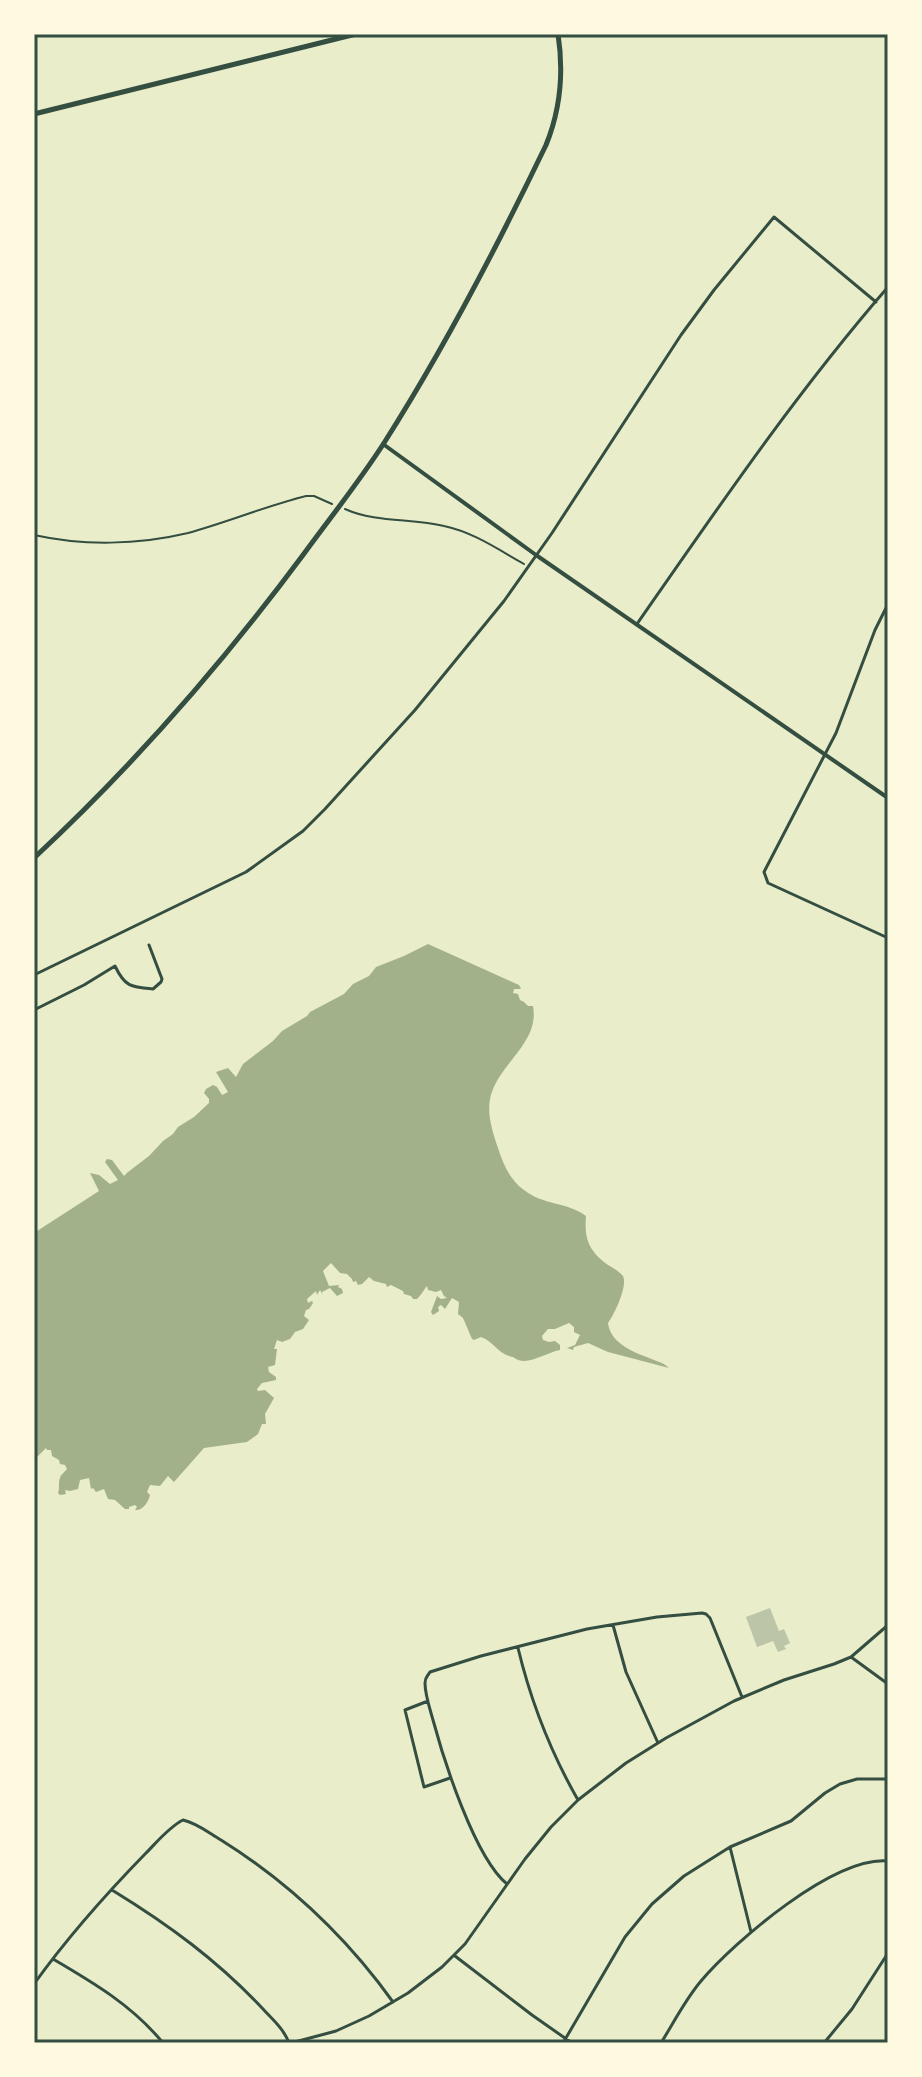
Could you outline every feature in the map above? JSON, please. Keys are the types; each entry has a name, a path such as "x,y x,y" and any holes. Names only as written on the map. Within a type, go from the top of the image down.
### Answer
{"main road":[{"path":"34,114 356,34"},
{"path":"34,858 138,755 206,678 258,616 383,444 463,310 546,145 556,119 561,91 558,34"}],"street":[{"path":"34,975 246,872 303,831 415,710 504,601 681,335 774,217 876,302"},
{"path":"637,624 789,409 888,287"},
{"path":"383,444 536,555 888,798"},
{"path":"888,604 841,720 764,872 768,883 888,938"},
{"path":"34,1010 115,966 126,983 153,989 162,979 149,945"},
{"path":"507,1884 489,1862 450,1778 428,1701 425,1684 430,1672 587,1629 696,1612 710,1618 742,1697"},
{"path":"613,1625 626,1672 658,1743"},
{"path":"112,1889 178,1932 228,1972 290,2043 336,2031 369,2016 420,1985 455,1956 543,1835 578,1800 626,1763 742,1697 851,1657 888,1625"},
{"path":"517,1646 527,1686 546,1736 578,1800"},
{"path":"851,1657 888,1684"},
{"path":"428,1701 405,1710 424,1787 450,1778"},
{"path":"564,2041 617,1949 647,1909 684,1876 730,1847 791,1821 840,1784 857,1779 888,1779"},
{"path":"34,1984 112,1889 176,1823 183,1820 197,1825 230,1846 290,1891 349,1948 393,2002"},
{"path":"730,1847 751,1932"},
{"path":"661,2043 697,1987 751,1932 788,1904 843,1872 870,1861 888,1861"},
{"path":"824,2043 852,2009 888,1953"},
{"path":"455,1956 564,2041 572,2043"},
{"path":"53,1959 118,2000 163,2043"}],"path":[{"path":"34,535 70,541 128,542 185,533 306,496 318,497 332,504"},
{"path":"345,509 362,516 454,528 528,566"}],"shaded area":[{"path":"428,944 519,985 521,989 514,989 513,993 518,994 528,1006 533,1006 530,1032 501,1075 490,1099 491,1124 500,1154 511,1177 524,1190 586,1216 587,1238 592,1249 623,1276 620,1300 608,1323 610,1332 630,1350 669,1368 608,1352 588,1343 573,1350 567,1348 575,1345 580,1335 569,1323 548,1329 542,1336 543,1340 555,1341 560,1345 560,1350 529,1360 518,1360 481,1337 472,1339 463,1318 458,1314 459,1302 452,1298 445,1309 441,1305 433,1315 431,1312 437,1296 447,1298 441,1290 428,1290 427,1286 417,1299 413,1299 391,1285 387,1287 369,1277 358,1285 331,1263 323,1271 329,1286 339,1285 343,1293 337,1296 330,1288 322,1292 323,1295 320,1290 317,1295 316,1291 307,1299 308,1303 313,1303 306,1310 304,1316 309,1320 303,1329 295,1332 290,1339 277,1340 275,1365 268,1367 276,1380 262,1383 257,1389 265,1390 274,1398 265,1414 266,1424 262,1424 258,1434 247,1442 204,1448 174,1482 168,1476 160,1486 150,1485 148,1500 138,1510 135,1510 135,1505 125,1509 115,1500 108,1499 104,1489 96,1492 91,1489 89,1478 80,1480 78,1489 65,1490 66,1494 60,1495 59,1482 67,1469 65,1465 60,1464 52,1456 51,1450 46,1448 34,1463 34,1233 99,1191 90,1173 99,1175 110,1184 118,1180 105,1162 107,1159 112,1160 124,1176 209,1103 204,1093 206,1089 213,1085 222,1095 228,1092 216,1072 228,1068 236,1077 243,1064 282,1031 344,994 376,967"}],"building":[{"path":"770,1608 779,1631 784,1629 790,1643 778,1652 773,1641 757,1647 746,1617"}]}
